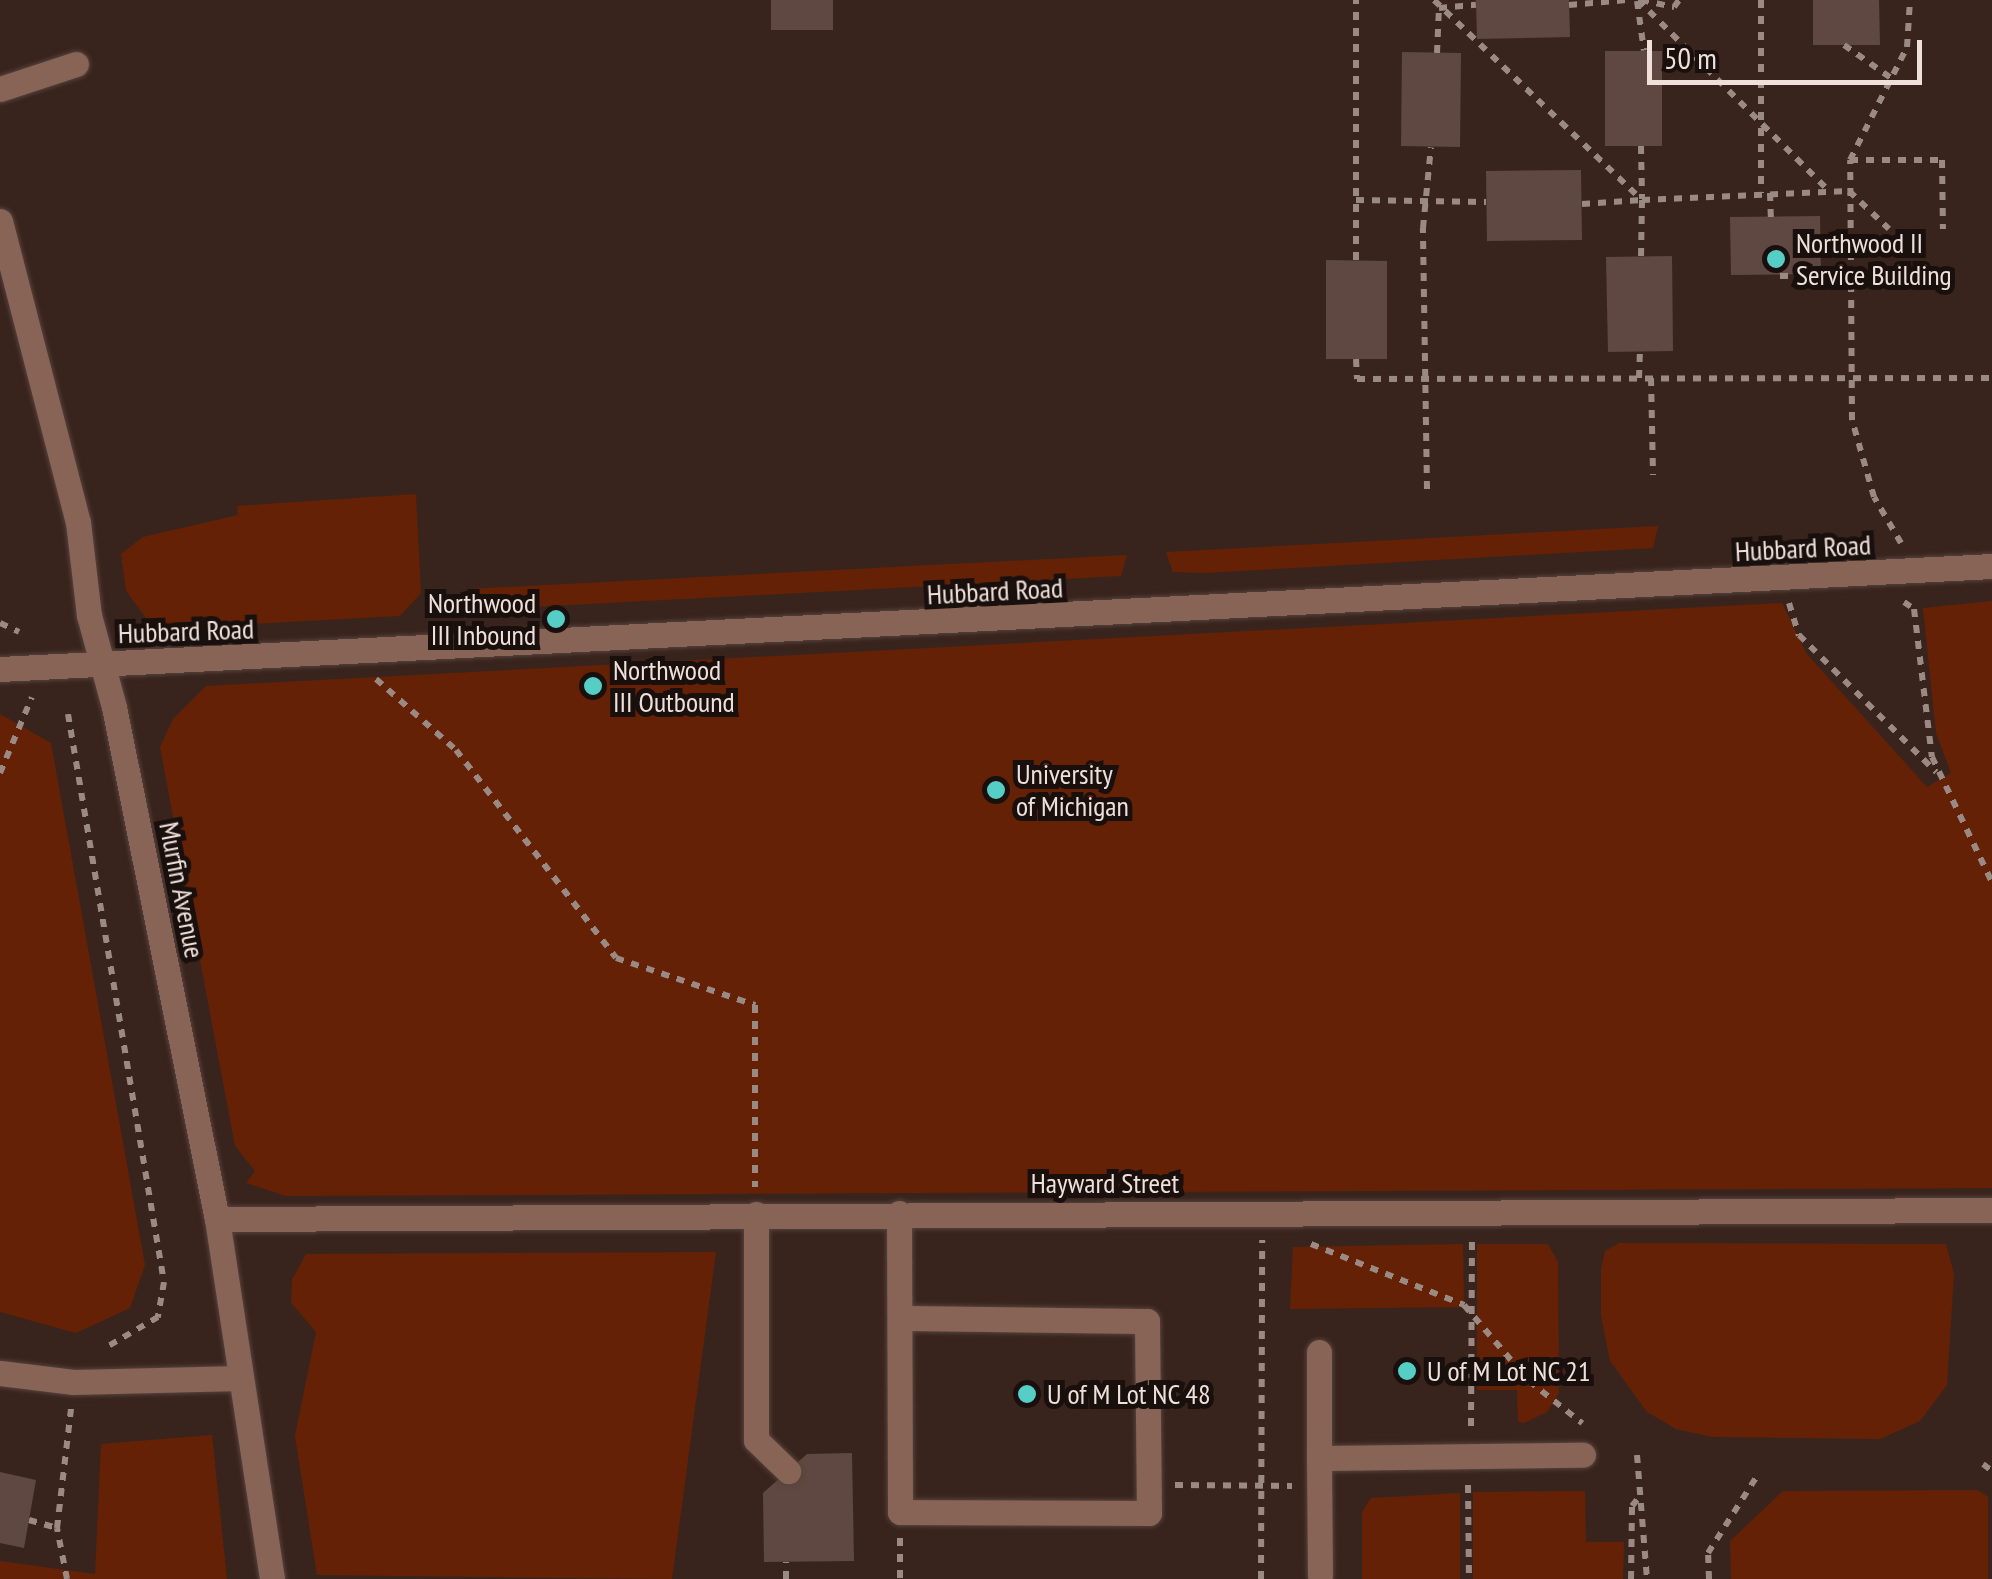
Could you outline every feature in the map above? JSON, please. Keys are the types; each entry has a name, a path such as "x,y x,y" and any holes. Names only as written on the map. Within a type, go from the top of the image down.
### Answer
{"street":[{"path":"0,88 76,64"},
{"name":"Murfin Avenue","path":"0,221 78,522 89,615 218,1219 272,1579"},
{"name":"Hubbard Road","path":"0,669 1992,566"},
{"path":"755,1204 756,1440 788,1471"},
{"name":"Hayward Street","path":"218,1219 755,1204 900,1213 1992,1210"},
{"path":"900,1213 900,1512 1149,1514 1147,1321 901,1318"},
{"path":"1319,1352 1320,1575"},
{"path":"0,1373 73,1382 241,1378"},
{"path":"1319,1458 1583,1456"}],"path":[{"path":"1356,0 1356,260"},
{"path":"1569,5 1627,0"},
{"path":"1639,0 1676,2"},
{"path":"1639,0 1644,51"},
{"path":"1639,0 1830,192"},
{"path":"1761,0 1761,193"},
{"path":"1902,544 1861,457 1848,379 1849,191 1850,160 1910,33 1910,0"},
{"path":"1437,4 1476,5"},
{"path":"1437,4 1437,53"},
{"path":"1437,4 1642,200"},
{"path":"1844,45 1890,78"},
{"path":"1641,146 1641,256"},
{"path":"1428,489 1423,228 1430,202 1431,147"},
{"path":"1850,160 1942,160 1943,229"},
{"path":"1582,204 1849,191 1889,228"},
{"path":"1770,192 1771,217"},
{"path":"1356,200 1486,202"},
{"path":"1821,243 1849,243"},
{"path":"1780,276 1889,275"},
{"path":"1640,351 1640,378"},
{"path":"1356,359 1357,380 1992,378"},
{"path":"1651,378 1653,475"},
{"path":"1789,602 1799,634 1937,772 1992,882"},
{"path":"1904,602 1914,610 1937,772"},
{"path":"0,623 19,632"},
{"path":"376,678 456,750 616,958 755,1005 755,1204"},
{"path":"0,773 32,697"},
{"path":"68,714 164,1282 158,1317 102,1349 73,1382 57,1528 68,1579"},
{"path":"1262,1238 1266,1486 1262,1579"},
{"path":"1471,1432 1472,1238"},
{"path":"1316,1247 1453,1298 1541,1393 1583,1424"},
{"path":"1637,1455 1647,1579"},
{"path":"1982,1464 1992,1471"},
{"path":"1709,1579 1708,1553 1757,1476"},
{"path":"1468,1484 1468,1579"},
{"path":"1172,1486 1266,1486"},
{"path":"1631,1579 1632,1506 1640,1496"},
{"path":"29,1520 57,1528"},
{"path":"786,1562 786,1579"},
{"path":"900,1566 900,1579"}],"shaded area":[{"path":"416,494 421,593 400,616 177,628 147,619 126,591 121,554 143,537 238,515 237,506"},
{"path":"1658,526 1653,548 1205,573 1173,572 1166,552"},
{"path":"1127,555 1121,576 475,610 468,589"},
{"path":"1992,601 1992,1188 286,1196 246,1183 255,1171 235,1146 160,747 173,719 206,686 1782,603 1806,653 1927,787 1951,773 1936,733 1923,608"},
{"path":"0,714 51,743 145,1265 130,1308 76,1333 0,1312"},
{"path":"1619,1243 1946,1244 1954,1274 1947,1385 1920,1421 1880,1439 1712,1437 1676,1429 1647,1412 1610,1361 1601,1316 1601,1269 1605,1251"},
{"path":"1463,1244 1464,1307 1290,1309 1293,1247"},
{"path":"1477,1244 1548,1244 1558,1262 1559,1393 1547,1412 1524,1423 1518,1422 1517,1390 1477,1390"},
{"path":"716,1252 672,1579 317,1575 295,1436 316,1332 291,1303 292,1280 306,1254"},
{"path":"212,1435 227,1579 0,1579 0,1561 95,1574 101,1444"},
{"path":"1978,1490 1988,1497 1988,1579 1731,1579 1730,1541 1783,1491"},
{"path":"1585,1491 1586,1542 1624,1542 1623,1579 1473,1579 1473,1492"},
{"path":"1460,1493 1460,1579 1362,1579 1362,1512 1371,1498"}],"building":[{"path":"771,0 833,0 833,30 771,30"},
{"path":"1476,0 1569,0 1570,37 1477,39"},
{"path":"1813,0 1879,0 1880,45 1813,45"},
{"path":"1605,51 1662,51 1662,146 1605,146"},
{"path":"1402,52 1461,53 1460,147 1401,146"},
{"path":"1581,170 1582,240 1487,241 1486,171"},
{"name":"Northwood II Service Building","path":"1820,216 1821,274 1731,275 1730,217"},
{"path":"1672,256 1673,351 1608,352 1606,257"},
{"path":"1326,260 1387,261 1387,359 1326,359"},
{"path":"852,1453 854,1561 764,1562 763,1493 807,1454"},
{"path":"0,1472 36,1480 24,1548 0,1543"}],"place":[{"name":"Northwood II Service Building","path":"1776,259"},
{"name":"Northwood III Inbound","path":"556,619"},
{"name":"Northwood III Outbound","path":"593,686"},
{"name":"University of Michigan","path":"996,790"},
{"name":"U of M Lot NC 21","path":"1407,1371"},
{"name":"U of M Lot NC 48","path":"1027,1394"}]}
